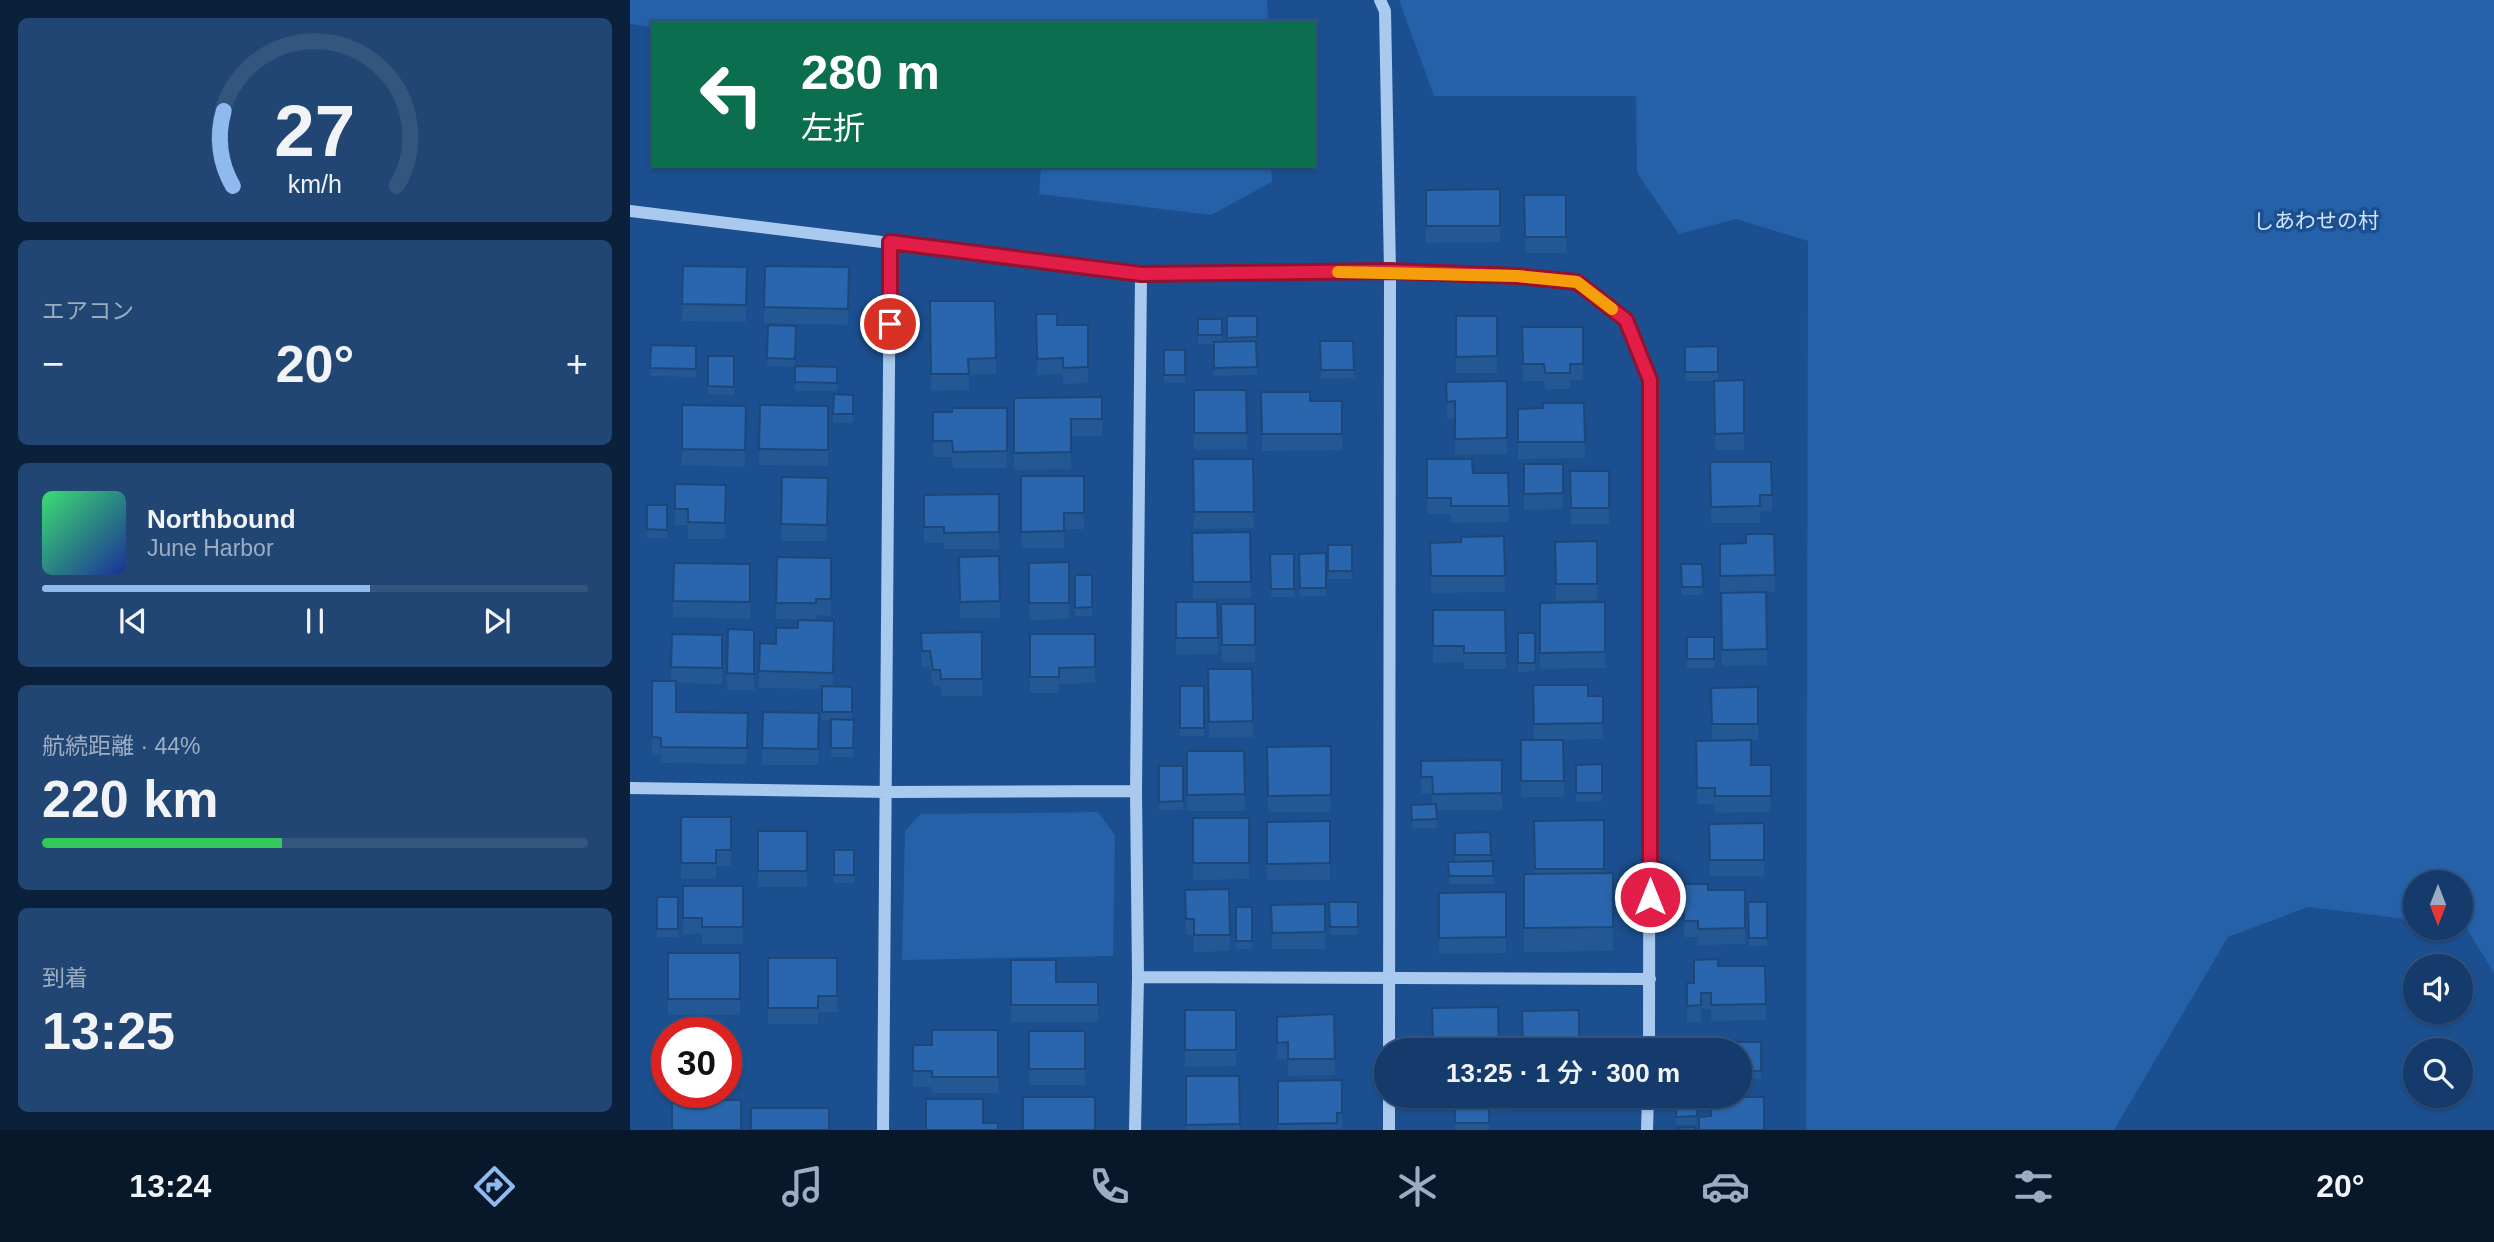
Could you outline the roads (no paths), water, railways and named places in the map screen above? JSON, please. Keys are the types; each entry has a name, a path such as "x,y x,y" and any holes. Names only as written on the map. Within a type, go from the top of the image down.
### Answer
{"street":[{"path":"1380,0 1385,10 1390,271 1389,1038"},
{"path":"630,211 1141,274 1390,271 1517,276 1577,282 1626,320 1650,380 1649,1038"},
{"path":"883,1130 890,242"},
{"path":"1135,1130 1141,274"},
{"path":"630,788 887,792 1136,790"},
{"path":"1138,977 1650,979"},
{"path":"1389,1108 1389,1130"},
{"path":"1647,1130 1648,1108"}],"park label":[{"name":"しあわせの村","path":"2316,220"}]}
